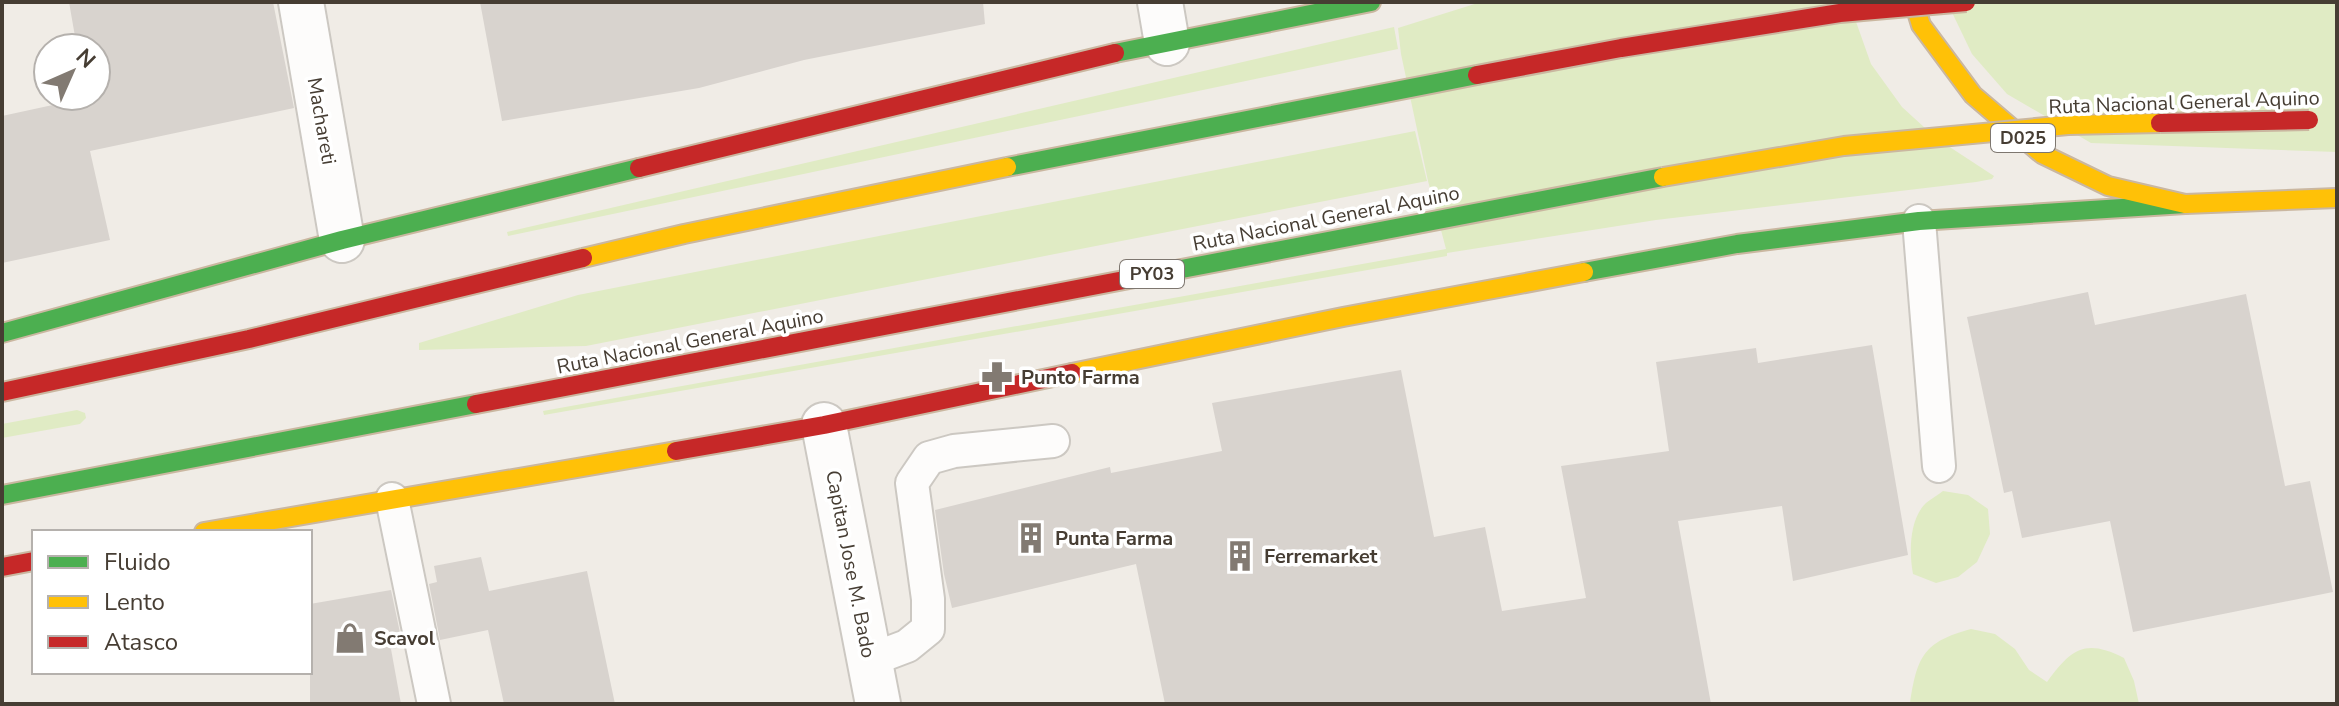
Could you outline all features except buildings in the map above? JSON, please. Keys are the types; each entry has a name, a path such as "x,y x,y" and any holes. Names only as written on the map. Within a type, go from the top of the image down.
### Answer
{"highway":[{"path":"2,333 342,240 1102,55 1164,22 1371,2"},
{"name":"D025","path":"1914,2 1921,25 1973,95 2042,154 2108,186 2185,204 2337,198"},
{"path":"2,392 249,339 684,234 1163,135 1621,48 1840,13 1966,2"},
{"name":"Ruta Nacional General Aquino","path":"2,495 1607,187 1844,146 2068,125 2323,120"},
{"path":"215,530 824,425 1343,317 1737,244 1919,221 2185,204"},
{"path":"2,567 32,561"}],"street":[{"name":"Machareti","path":"301,2 342,240"},
{"name":"Capitan Jose M. Bado","path":"824,425 878,704"}],"lane":[{"path":"1919,221 1939,466"},
{"path":"943,400 954,451"},
{"path":"870,660 907,646 928,629 928,599 912,483 929,458 954,451 1053,441"},
{"path":"392,499 434,704"}],"green space":[{"path":"1481,2 1849,2 1871,64 1902,107 1936,138 1994,176 1976,182 1656,220 1447,253 1447,256 544,415 543,411 1446,249 1428,181 1398,28"},
{"path":"1947,2 2337,2 2337,152 2091,143 2007,94 1972,54"},
{"path":"1394,27 1398,49 508,236 507,232"},
{"path":"1415,131 1427,181 586,346 419,350 419,343 578,295"},
{"path":"77,410 85,413 86,418 80,424 2,438 2,424"},
{"path":"1943,491 1968,495 1988,509 1990,534 1977,562 1958,577 1936,583 1913,574 1912,537 1920,510"},
{"path":"1971,629 1995,634 2015,649 2029,670 2047,682 2064,662 2080,650 2099,649 2124,658 2139,704 1910,704 1916,674 1925,654 1942,640"}],"traffic: fast":[{"path":"1115,53 1371,2"},
{"path":"1007,167 1477,75"},
{"path":"2,333 342,240 639,168"},
{"path":"1124,280 1663,177"},
{"path":"1584,272 1737,244 1919,221 2185,204"},
{"path":"2,495 476,404"}],"traffic: slow":[{"path":"1914,2 1921,25 1973,95 2042,154 2108,186 2185,204 2337,198"},
{"path":"1663,177 1844,146 2068,125 2160,123"},
{"path":"583,258 1007,167"},
{"path":"1072,373 1343,317 1584,272"},
{"path":"216,530 676,451"}],"traffic: jam":[{"path":"1477,75 1840,13 1966,2"},
{"path":"639,168 1115,53"},
{"path":"2160,123 2309,120"},
{"path":"2,392 249,339 583,258"},
{"path":"476,404 1124,280"},
{"path":"676,451 824,425 1072,373"},
{"path":"2,567 32,561"}],"place":[{"name":"Punto Farma","path":"997,377"},
{"name":"Punta Farma","path":"1031,538"},
{"name":"Ferremarket","path":"1240,556"},
{"name":"Scavol","path":"350,638"}]}
